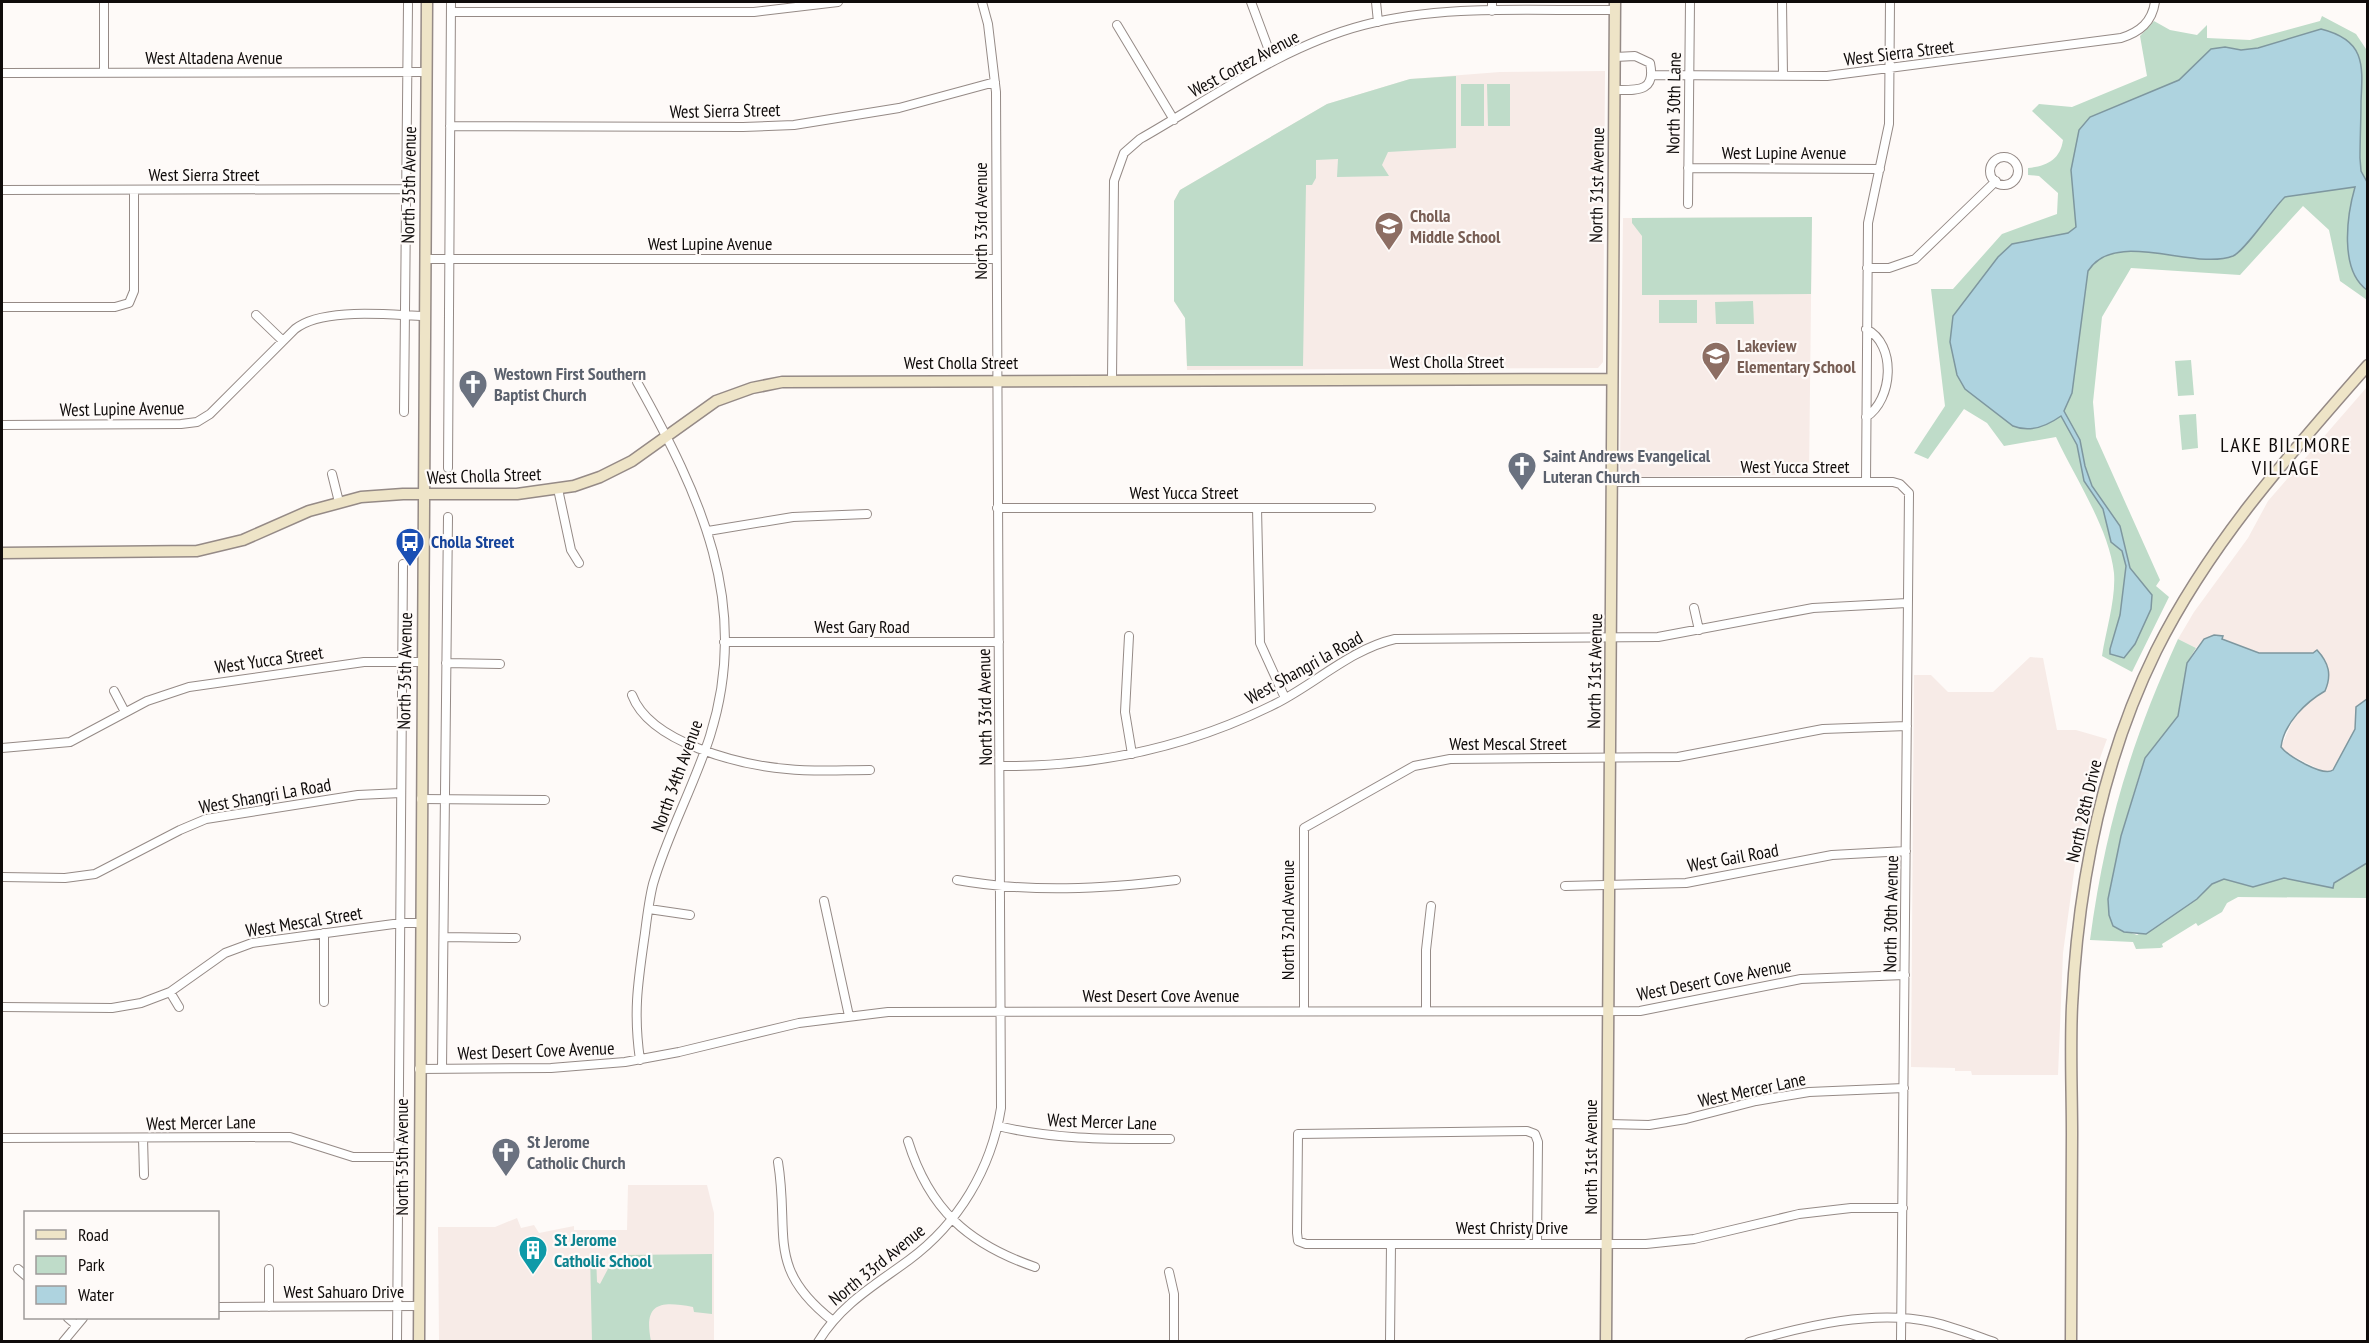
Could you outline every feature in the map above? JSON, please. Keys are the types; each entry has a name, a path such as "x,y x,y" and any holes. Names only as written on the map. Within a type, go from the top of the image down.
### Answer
{"street":[{"path":"104,2 104,73"},
{"name":"North 35th Avenue","path":"419,1341 427,2"},
{"path":"448,468 451,2"},
{"path":"451,12 754,12 838,2"},
{"name":"North 33rd Avenue","path":"818,1341 833,1321 872,1284 928,1245 951,1220 982,1173 998,1126 1003,1091 995,82 988,24 982,2"},
{"path":"1251,2 1273,61"},
{"path":"1376,2 1378,22"},
{"path":"1492,2 1492,11"},
{"name":"North 30th Lane","path":"1688,204 1690,2"},
{"path":"1782,2 1783,75"},
{"path":"1866,482 1868,211 1880,169 1889,124 1890,2"},
{"name":"West Sierra Street","path":"1653,75 1827,76 1889,70 2121,38 2134,34 2144,26 2155,2"},
{"name":"North 35th Avenue","path":"404,412 408,4"},
{"name":"West Cortez Avenue","path":"1112,379 1114,181 1124,153 1140,139 1273,61 1324,39 1378,22 1424,14 1615,6"},
{"name":"North 31st Avenue","path":"1606,1341 1615,6"},
{"path":"1117,25 1174,120"},
{"path":"1615,57 1644,59 1650,63 1653,75 1650,84 1643,88 1615,90"},
{"name":"West Altadena Avenue","path":"2,73 426,72"},
{"name":"West Sierra Street","path":"450,126 743,127 794,125 898,108 995,82"},
{"name":"West Lupine Avenue","path":"1688,168 1880,169"},
{"path":"1867,268 1889,268 1915,259 1996,181"},
{"name":"West Sierra Street","path":"2,190 406,189"},
{"path":"2,307 115,307 129,303 134,291 134,190"},
{"name":"West Lupine Avenue","path":"425,259 996,259"},
{"path":"256,315 283,341"},
{"name":"West Lupine Avenue","path":"2,425 197,422 210,414 301,324 318,317 424,316"},
{"path":"1866,329 1876,334 1884,348 1887,380 1884,397 1876,411 1866,417"},
{"name":"North 28th Drive","path":"2071,1341 2072,1037 2076,952 2088,869 2111,764 2156,652 2215,551 2261,487 2367,365"},
{"name":"West Cholla Street","path":"2,554 197,551 243,540 309,511 376,495 517,494 558,489 613,471 716,401 752,388 782,382 996,379 1611,379"},
{"name":"North 34th Avenue","path":"637,382 699,504 722,589 724,642 722,679 710,735 657,873 649,909 634,1009 640,1060"},
{"path":"332,474 339,502"},
{"name":"West Yucca Street","path":"1612,482 1893,482 1905,487"},
{"name":"North 30th Avenue","path":"1901,1341 1910,498 1905,487"},
{"path":"558,489 571,550 579,563"},
{"name":"West Yucca Street","path":"997,508 1371,508"},
{"path":"1257,508 1260,643 1262,653 1285,698"},
{"path":"708,531 793,517 867,514"},
{"path":"442,1069 448,517"},
{"name":"North 35th Avenue","path":"397,1341 403,564"},
{"name":"West Shangri la Road","path":"1000,766 1052,766 1132,754 1197,737 1285,698 1369,647 1395,639 1658,637 1813,608 1908,603"},
{"path":"1694,608 1699,630"},
{"path":"1129,636 1125,712 1132,754"},
{"name":"West Gary Road","path":"724,642 999,642"},
{"name":"West Yucca Street","path":"2,748 70,742 164,694 198,685 364,662 422,662"},
{"path":"446,663 500,664"},
{"path":"114,691 125,712"},
{"path":"632,695 637,709 663,731 742,762 788,769 870,770"},
{"name":"West Mescal Street","path":"1304,828 1414,766 1432,761 1678,758 1823,729 1907,726"},
{"name":"West Shangri La Road","path":"2,877 65,878 95,874 206,819 358,795 401,794"},
{"path":"421,799 545,800"},
{"name":"North 32nd Avenue","path":"1304,828 1304,1011"},
{"name":"West Gail Road","path":"1565,886 1686,883 1832,855 1906,851"},
{"path":"957,880 1002,887 1093,888 1176,880"},
{"path":"824,901 849,1016"},
{"path":"1426,1011 1426,950 1431,906"},
{"path":"649,909 690,915"},
{"name":"West Mescal Street","path":"2,1007 112,1008 141,1004 170,992 225,953 252,943 400,923 420,923"},
{"path":"324,933 324,1002"},
{"path":"444,937 516,938"},
{"name":"West Desert Cove Avenue","path":"419,1069 551,1068 640,1060 769,1029 849,1016 920,1011 1608,1011 1658,1009 1712,995 1801,979 1905,975"},
{"path":"170,992 179,1007"},
{"name":"West Mercer Lane","path":"1608,1124 1649,1125 1686,1119 1756,1101 1809,1092 1904,1088"},
{"name":"West Mercer Lane","path":"998,1126 1042,1135 1080,1139 1170,1139"},
{"name":"West Christy Drive","path":"1537,1244 1538,1142 1535,1134 1527,1131 1299,1134 1299,1240 1306,1244 1537,1244 1694,1239 1776,1218 1825,1211 1903,1208"},
{"name":"West Mercer Lane","path":"2,1138 290,1137 353,1158 398,1157"},
{"path":"143,1138 144,1175"},
{"path":"908,1141 929,1191 951,1220 992,1250 1035,1268"},
{"path":"778,1162 782,1185 783,1246 788,1270 809,1302 833,1321"},
{"path":"1390,1341 1391,1244"},
{"path":"18,1269 24,1274"},
{"name":"West Sahuaro Drive","path":"269,1269 269,1307"},
{"path":"1169,1272 1174,1294 1174,1341"},
{"name":"West Sahuaro Drive","path":"219,1307 419,1306"},
{"path":"70,1319 75,1324"},
{"path":"63,1341 81,1319"},
{"path":"1749,1341 1830,1323 1901,1320 1932,1322 1994,1341"}],"shaded area":[{"name":"Cholla Middle School","path":"1605,71 1603,362 1598,368 1187,370 1185,318 1174,301 1174,201 1180,190 1327,104 1410,79 1500,72"},
{"name":"Lakeview Elementary School","path":"1812,217 1809,475 1631,477 1623,474 1620,468 1623,218"},
{"path":"2367,387 2367,699 2356,707 2355,729 2333,770 2326,773 2287,753 2281,747 2292,722 2308,700 2325,691 2317,650 2313,653 2259,653 2214,635 2204,639 2196,648 2178,639 2194,612 2248,538 2268,501"},
{"path":"2030,657 2043,658 2057,730 2076,730 2107,739 2092,780 2078,843 2063,953 2058,1075 1972,1075 1971,1071 1955,1071 1955,1068 1911,1067 1914,675 1931,675 1948,692 1993,692"},
{"path":"628,1185 707,1185 714,1213 714,1341 439,1341 438,1227 495,1227 517,1218 521,1228 534,1225 539,1233 574,1226 574,1230 627,1230"}],"green space":[{"path":"2322,16 2356,34 2368,52 2367,300 2340,281 2329,230 2303,206 2240,275 2131,268 2102,317 2093,402 2096,437 2160,580 2156,586 2169,597 2132,672 2102,656 2114,593 2111,556 2098,521 2056,437 2004,446 1987,423 1964,409 1928,459 1914,453 1945,406 1931,289 1953,289 2002,234 2057,214 2058,193 2039,176 2028,175 2028,168 2052,161 2059,153 2063,140 2032,111 2039,104 2072,107 2147,76 2140,36 2154,21 2170,30 2197,35 2207,25 2207,38 2250,40 2320,21"},
{"path":"1456,76 1456,148 1388,152 1382,165 1389,176 1337,177 1338,159 1316,160 1316,178 1312,185 1306,185 1303,366 1187,366 1185,318 1174,301 1174,201 1180,190 1327,104 1410,79"},
{"path":"1461,84 1484,84 1484,126 1461,126"},
{"path":"1487,84 1510,84 1510,126 1488,126"},
{"path":"1812,217 1811,294 1642,295 1642,236 1632,223 1632,218"},
{"path":"1659,300 1697,300 1697,323 1659,323"},
{"path":"1753,301 1754,324 1716,324 1715,302"},
{"path":"2191,360 2194,395 2178,396 2175,361"},
{"path":"2196,414 2198,448 2182,450 2179,415"},
{"path":"2178,639 2196,648 2187,663 2178,716 2145,758 2121,836 2113,926 2137,935 2197,899 2212,884 2224,879 2253,887 2284,878 2333,888 2334,883 2367,863 2367,898 2238,897 2227,903 2222,912 2198,926 2196,923 2162,944 2163,947 2160,948 2136,949 2133,942 2090,940 2103,860 2122,786 2133,750"},
{"path":"590,1253 596,1253 597,1282 600,1284 610,1265 624,1255 712,1254 712,1314 694,1312 693,1307 664,1305 652,1312 649,1328 651,1341 592,1341"}],"water":[{"path":"2321,29 2346,40 2354,47 2361,65 2360,158 2361,171 2367,182 2367,290 2358,281 2349,256 2348,227 2355,187 2285,197 2233,256 2198,259 2135,251 2117,253 2100,259 2088,271 2072,393 2064,411 2080,440 2092,486 2120,526 2130,568 2152,595 2151,609 2135,644 2124,658 2110,654 2120,615 2126,566 2122,551 2111,542 2103,509 2084,481 2077,445 2061,416 2050,423 2032,429 2019,428 2013,426 1965,389 1957,375 1950,342 1953,316 1998,257 2012,244 2068,233 2076,227 2071,170 2079,130 2090,117 2179,80 2211,49 2258,48"},
{"path":"2214,635 2223,636 2222,639 2259,653 2313,653 2317,650 2321,655 2327,664 2329,674 2325,691 2297,714 2286,730 2281,747 2298,760 2314,768 2322,771 2333,770 2355,729 2356,707 2367,699 2367,863 2334,883 2333,888 2284,878 2253,887 2224,879 2212,884 2197,899 2146,934 2124,932 2113,926 2109,915 2108,899 2121,836 2145,758 2178,716 2187,663 2204,639"}],"place":[{"name":"Cholla Middle School","path":"1389,252"},
{"name":"Lakeview Elementary School","path":"1716,382"},
{"name":"Westown First Southern Baptist Church","path":"473,410"},
{"name":"Saint Andrews Evangelical Luteran Church","path":"1522,492"},
{"name":"Cholla Street","path":"410,568"},
{"name":"St Jerome Catholic Church","path":"506,1178"},
{"name":"St Jerome Catholic School","path":"533,1276"}],"district":[{"name":"LAKE BILTMORE VILLAGE","path":"2286,456"}]}
